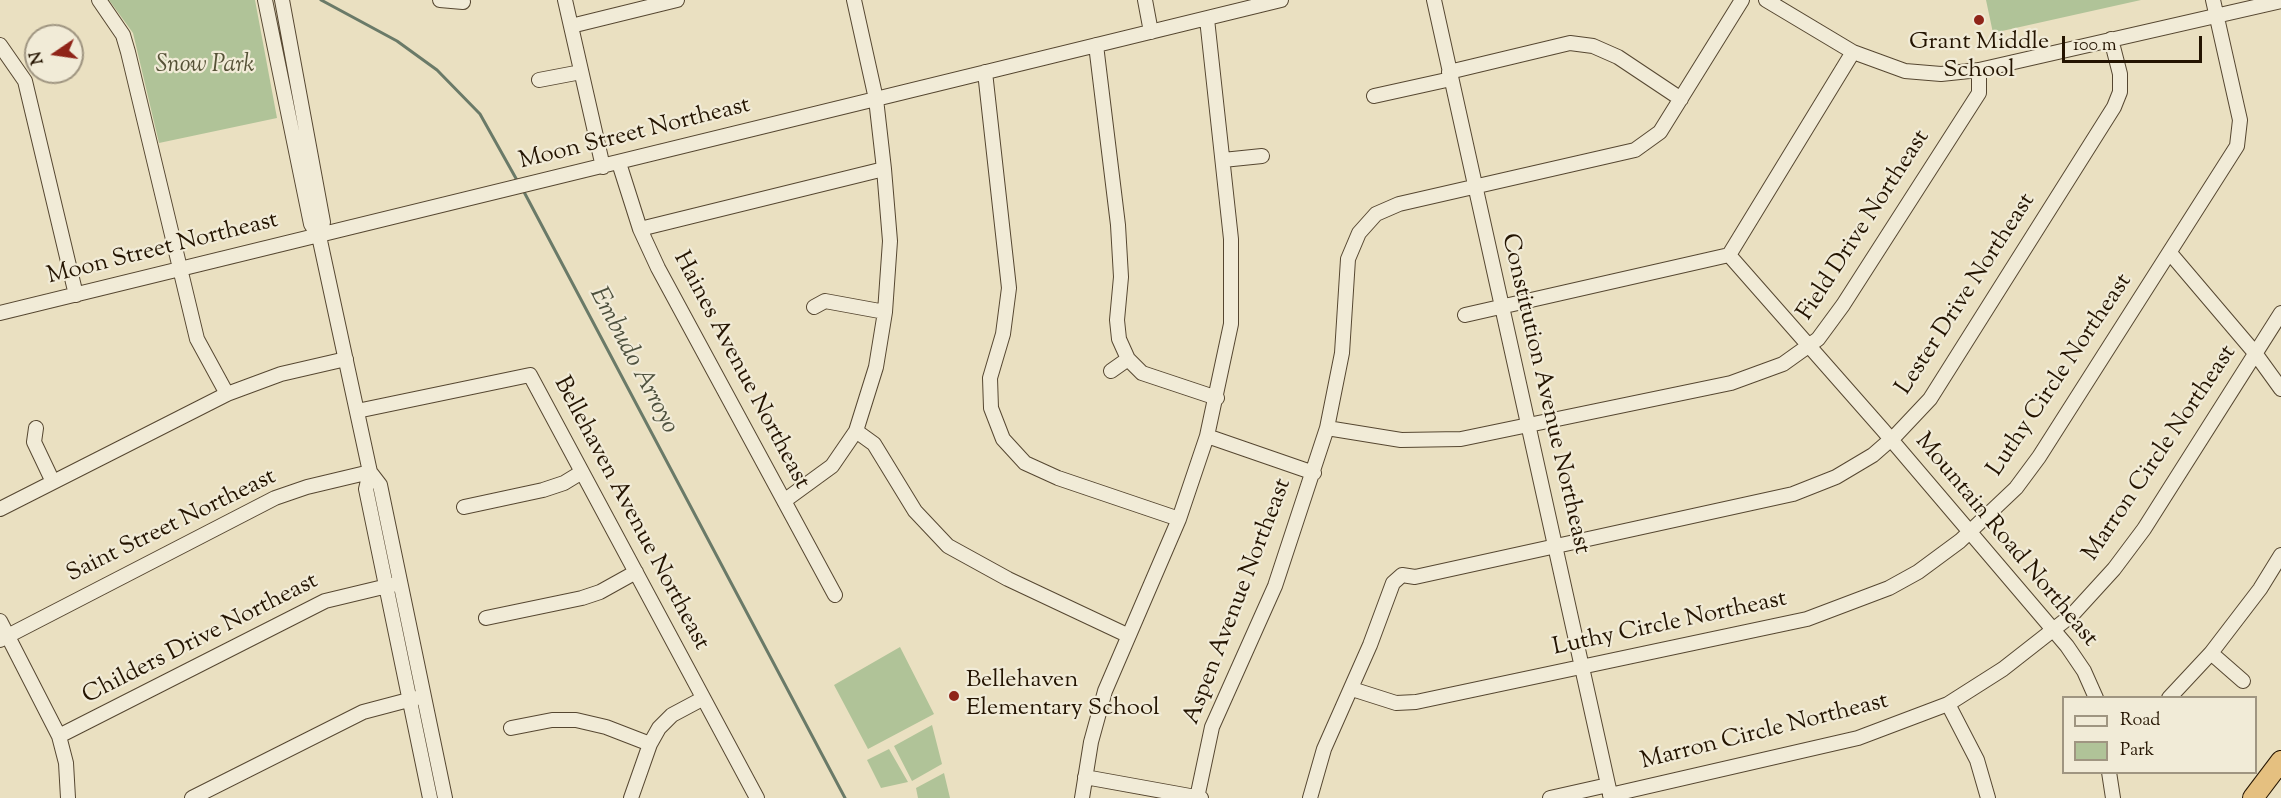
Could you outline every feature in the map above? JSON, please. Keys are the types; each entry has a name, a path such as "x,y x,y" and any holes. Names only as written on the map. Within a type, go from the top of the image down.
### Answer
{"highway":[{"path":"2253,798 2281,761"}],"street":[{"path":"99,0 123,35 197,339 226,394"},
{"path":"265,0 297,164 311,224 319,236 370,472 366,489 424,696 445,798"},
{"path":"282,0 323,222 319,236"},
{"path":"440,0 463,2"},
{"path":"565,0 603,167"},
{"path":"571,26 677,0"},
{"path":"784,501 832,466 856,431 876,367 885,312 890,241 884,168 876,99 854,0"},
{"path":"1145,0 1151,32"},
{"name":"Moon Street Northeast","path":"0,313 1281,0"},
{"name":"Constitution Avenue Northeast","path":"1434,0 1609,793"},
{"path":"1475,187 1635,150 1660,132 1742,0"},
{"path":"1766,0 1853,52 1905,71 1941,74 1979,70 2281,1"},
{"name":"Luthy Circle Northeast","path":"1352,689 1396,703 1416,702 1807,619 1872,596 1908,577 1970,533 2016,488 2039,457 2238,146 2241,133 2213,0"},
{"path":"1082,798 1098,712 1127,635 1179,519 1207,436 1217,398 1231,324 1231,239 1207,19"},
{"name":"Lester Drive Northeast","path":"1310,798 1324,748 1352,689 1393,583 1402,575 1415,577 1555,548 1793,494 1836,477 1873,455 1891,439 1930,399 2114,107 2120,92 2120,74 2112,39"},
{"path":"1374,96 1570,43 1593,46 1618,57 1681,99"},
{"path":"0,45 25,81 76,295"},
{"path":"1095,45 1118,225 1121,277 1117,320 1119,339 1128,359 1142,373 1217,398"},
{"path":"1465,315 1729,255 1853,52"},
{"name":"Field Drive Northeast","path":"1327,428 1401,440 1461,439 1529,427 1753,376 1783,364 1811,346 1843,305 1979,93 1979,70"},
{"path":"539,80 581,72"},
{"path":"985,72 1009,288 1002,334 990,378 991,408 1003,439 1025,463 1058,478 1179,519"},
{"path":"1223,160 1262,156"},
{"name":"Haines Avenue Northeast","path":"618,163 640,229 663,279 835,595"},
{"path":"640,229 884,168"},
{"name":"Aspen Avenue Northeast","path":"1197,798 1212,727 1275,586 1327,428 1342,353 1348,259 1359,233 1376,214 1398,204 1475,187"},
{"path":"2170,253 2255,353 2281,389"},
{"name":"Mountain Road Northeast","path":"1729,255 1811,346 2054,631 2084,671 2095,696"},
{"path":"814,306 825,301 885,312"},
{"name":"Marron Circle Northeast","path":"1550,798 1609,793 1858,738 1948,704 2003,669 2054,631 2114,569 2144,529 2281,314"},
{"path":"0,509 226,394 281,374 346,359"},
{"path":"1111,371 1128,359"},
{"name":"Bellehaven Avenue Northeast","path":"357,411 530,375 757,798"},
{"path":"36,428 34,442 53,482"},
{"path":"856,431 874,444 915,511 948,546 1008,579 1127,635"},
{"path":"1207,436 1314,472"},
{"name":"Saint Street Northeast","path":"4,638 275,498 307,487 370,472"},
{"path":"464,507 543,490 564,483 582,472"},
{"path":"2171,696 2211,653 2260,589 2281,555"},
{"path":"486,618 582,598 600,592 636,572"},
{"path":"393,585 410,700 430,798"},
{"name":"Childers Drive Northeast","path":"59,736 300,613 342,596 393,585"},
{"path":"0,621 4,638 59,736 66,763 68,798"},
{"path":"2211,653 2243,681"},
{"path":"192,798 363,712 424,696"},
{"path":"631,798 650,744 659,728 672,715 702,699"},
{"path":"1948,704 1977,759 1988,798"},
{"path":"511,728 552,720 576,720 606,727 650,744"},
{"path":"2109,774 2113,798"},
{"path":"1085,777 1201,798"}],"green space":[{"name":"Snow Park","path":"109,0 255,0 277,118 159,143 133,33"},
{"path":"1986,0 2141,0 1993,33"},
{"path":"900,647 934,714 868,749 834,685"},
{"path":"932,725 942,764 912,781 894,746"},
{"path":"889,749 908,782 881,788 867,760"},
{"path":"944,773 950,798 918,798 916,788"}],"waterway":[{"name":"Embudo Arroyo","path":"321,0 397,41 437,70 480,114 518,182"},
{"name":"Embudo Arroyo","path":"523,190 845,798"}],"place":[{"name":"Grant Middle School","path":"1979,20"},
{"name":"Bellehaven Elementary School","path":"954,696"}]}
